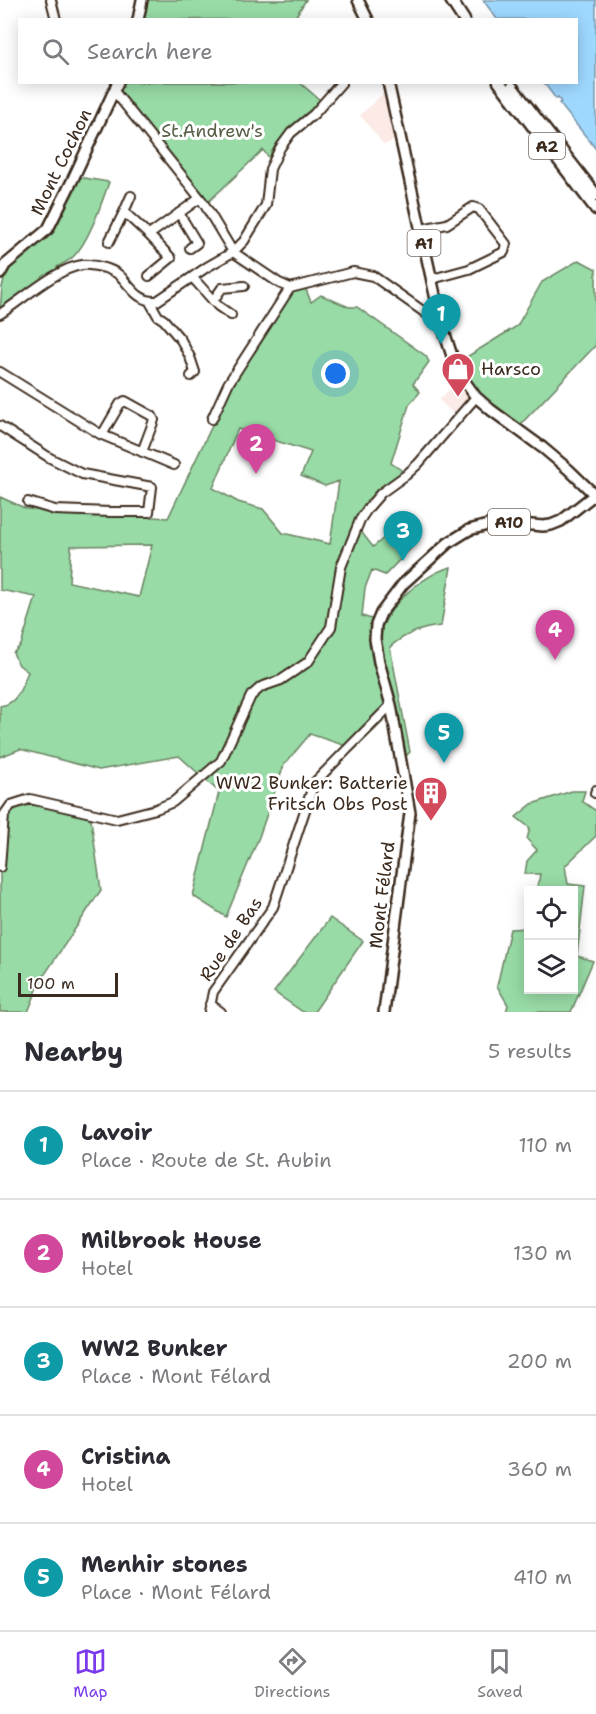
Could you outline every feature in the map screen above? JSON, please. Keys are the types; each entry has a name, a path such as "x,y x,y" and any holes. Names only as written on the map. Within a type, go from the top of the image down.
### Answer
{"highway":[{"path":"444,0 456,18"},
{"path":"451,0 463,18"},
{"name":"A2","path":"501,84 596,209"},
{"name":"A2","path":"510,84 596,195"}],"main road":[{"path":"138,18 142,0"},
{"path":"358,0 367,18"},
{"name":"A1","path":"388,84 441,322 454,362 476,397 543,448 595,496"},
{"name":"Mont Cochon","path":"0,274 5,265 48,229 114,86"},
{"name":"Mont Félard","path":"384,1012 410,813 391,705 375,639 376,626 381,613 403,584 448,543 469,530 499,522 551,525 561,521 595,496"}],"street":[{"path":"51,0 56,18"},
{"path":"150,302 157,301 233,252 244,241 266,205 270,170 280,148 291,133 314,114 340,84"},
{"path":"114,86 200,198 233,252 279,284 290,288 353,272 373,276 441,322"},
{"path":"109,242 131,196"},
{"path":"149,235 200,198"},
{"path":"421,230 447,224 473,207 479,209 506,244 504,252 469,269 432,279"},
{"path":"124,212 171,258"},
{"path":"179,213 197,243 190,248"},
{"path":"148,276 179,253"},
{"path":"0,314 60,272 91,264 120,276 136,295 150,302 158,316 181,340 195,372 191,376"},
{"path":"192,278 213,301 231,315"},
{"path":"213,301 222,288 244,286"},
{"path":"212,419 228,384 290,288"},
{"path":"0,372 102,435 174,465"},
{"path":"0,867 4,815 11,805 30,799 117,819 156,809 172,802 221,761 251,696 261,687 281,680 308,662 331,627 341,567 360,520 368,508 381,493 418,464 476,397"},
{"path":"102,435 120,404 125,402 152,416 154,420 142,452"},
{"path":"0,426 50,458 82,474 152,487 149,512 55,510 28,502"},
{"name":"Rue de Bas","path":"210,1008 213,992 273,907 314,783 391,705"},
{"path":"210,1008 221,1012"}],"shaded area":[{"path":"385,92 395,140 384,145 360,115"},
{"path":"460,383 468,397 467,403 455,415 439,400"}],"green space":[{"path":"146,0 306,0 295,18 142,18"},
{"name":"St.Andrew's","path":"120,84 301,84 320,100 276,146 271,152 270,159 263,150 207,203 118,91"},
{"path":"78,177 109,182 84,242 73,257 57,267 58,271 0,310 6,272 52,232"},
{"path":"579,260 596,269 596,345 519,426 486,401 469,384 460,361 517,326 542,282"},
{"path":"305,287 311,302 321,295 349,307 357,307 426,356 429,362 413,384 420,392 409,405 391,463 404,472 374,499 359,529 373,547 398,526 413,546 385,575 372,570 365,588 362,616 384,623 403,597 422,581 451,567 441,626 414,632 390,647 410,752 405,757 395,710 355,749 310,734 284,765 259,837 226,917 193,896 219,792 179,756 99,770 20,749 0,757 0,706 6,705 15,698 28,672 19,665 13,653 21,645 36,597 0,590 0,497 27,509 168,518 243,361 291,291","holes":["238,429 311,452 301,476 325,486 339,481 330,544 283,533 263,509 238,502 213,488","152,545 139,597 69,582 71,546"]},
{"path":"572,791 585,791 582,801 596,811 596,836 565,866 568,884 585,886 578,947 578,886 538,886 540,874 525,874 527,861 537,850 527,839 530,828 516,817 532,804"},
{"path":"30,799 90,813 101,890 41,980 28,1012 0,1012 0,867 4,815 11,805"},
{"path":"330,918 363,941 314,1012 303,1012 274,992"},
{"path":"524,928 524,994 578,994 578,956 593,961 571,1012 506,1012 508,1005 497,986 510,929"}],"water":[{"path":"483,0 596,0 596,149 545,84 578,84 578,18 496,18"}],"place":[{"name":"Lavoir","path":"441,344"},
{"name":"Harsco","path":"458,398"},
{"name":"Milbrook House","path":"256,474"},
{"name":"WW2 Bunker","path":"403,561"},
{"name":"Cristina","path":"555,660"},
{"name":"Menhir stones","path":"444,763"},
{"name":"WW2 Bunker: Batterie Fritsch Obs Post","path":"431,822"}]}
